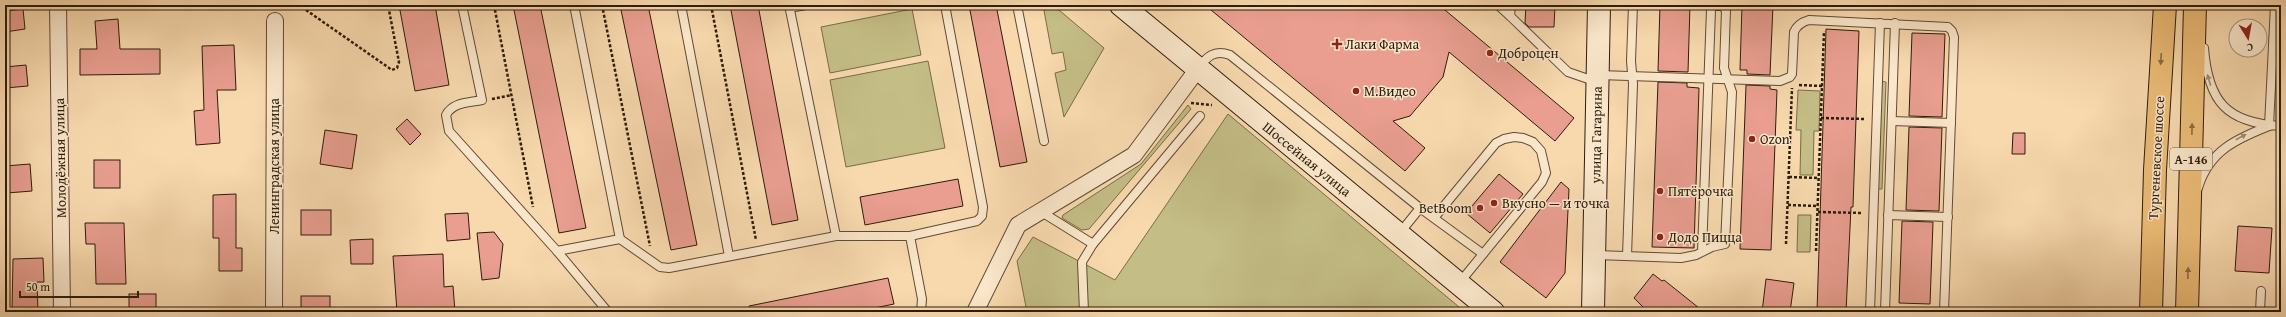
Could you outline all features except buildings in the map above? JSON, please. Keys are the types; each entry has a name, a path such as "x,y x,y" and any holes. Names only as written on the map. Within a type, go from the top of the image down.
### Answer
{"highway":[{"name":"Тургеневское шоссе","path":"2151,312 2155,170 2165,5"},
{"name":"А-146","path":"2186,312 2195,5"}],"main road":[{"name":"Шоссейная улица","path":"1121,5 1197,70 1493,312"},
{"name":"улица Гагарина","path":"1593,312 1599,5"},
{"path":"1580,312 1589,298 1594,278"},
{"path":"1594,278 1604,312"}],"street":[{"name":"Молодёжная улица","path":"58,5 62,312"},
{"name":"Ленинградская улица","path":"274,21 274,312"},
{"path":"975,312 1018,225 1134,155 1197,70"}],"lane":[{"path":"462,5 482,100 455,105 449,109 446,115 449,132 557,251 608,312"},
{"path":"574,5 620,240 653,263 660,267 669,268 836,236 910,236 970,224 982,216 983,207 945,5"},
{"path":"681,5 729,256"},
{"path":"806,5 789,6 836,236"},
{"path":"1017,5 1044,140"},
{"path":"1498,5 1568,72 1597,78 1632,76 1789,82 1792,74 1794,32 1797,26 1809,20 1942,25 1948,27 1952,31 1951,123 1944,312"},
{"path":"1510,16 1511,5"},
{"path":"1627,256 1633,5"},
{"path":"2200,5 2208,81 2216,97 2227,110 2243,119 2269,126 2281,126"},
{"path":"2269,126 2275,5"},
{"path":"1595,255 1681,258 1689,257 1702,252 1712,247 1724,246 1726,241 1732,92 1724,68 1726,10 1722,6 1713,6 1711,10 1702,252"},
{"path":"1870,312 1880,23"},
{"path":"1885,312 1895,23"},
{"path":"1197,70 1209,56 1216,52 1230,55 1420,208 1483,254"},
{"path":"1084,312 1082,262 1093,244 1200,116"},
{"path":"1892,121 1951,123"},
{"path":"2190,213 2199,184 2210,162 2226,145 2244,135 2269,126"},
{"path":"1434,218 1496,143 1514,136 1533,142 1541,151 1545,162 1546,173 1542,182 1465,276"},
{"path":"1399,234 1420,208"},
{"path":"1039,211 1093,244"},
{"path":"1888,214 1948,217"},
{"path":"910,236 922,311"},
{"path":"557,251 620,240"},
{"path":"2260,312 2261,291"}],"path":[{"path":"306,5 306,10 392,70 397,68 399,62 388,5"},
{"path":"494,5 537,230"},
{"path":"602,5 653,263"},
{"path":"712,5 758,250"},
{"path":"1816,251 1824,21"},
{"path":"1786,244 1789,177 1789,82 1822,86"},
{"path":"482,100 512,95"},
{"path":"1821,118 1877,120"},
{"path":"1789,177 1819,178"},
{"path":"1788,205 1818,206"},
{"path":"1818,212 1873,214"}],"shaded area":[{"path":"1043,5 1053,5 1104,48 1064,117 1055,73 1066,70 1063,52 1052,54"},
{"path":"912,9 921,55 830,73 821,27"},
{"path":"928,61 945,148 846,167 830,80"},
{"path":"1880,81 1886,82 1882,189 1876,189"},
{"path":"1798,90 1820,91 1819,131 1814,131 1813,175 1800,175 1801,130 1796,130"},
{"path":"1188,105 1191,109 1089,229 1082,230 1062,218 1063,215 1141,164"},
{"path":"1228,114 1465,312 1027,312 1017,261 1033,237 1115,280"},
{"path":"1798,215 1811,215 1810,252 1797,252"}],"place":[{"name":"Лаки Фарма","path":"1337,44"},
{"name":"Доброцен","path":"1490,53"},
{"name":"М.Видео","path":"1356,91"},
{"name":"Ozon","path":"1752,139"},
{"name":"Пятёрочка","path":"1660,191"},
{"name":"Вкусно — и точка","path":"1494,203"},
{"name":"BetBoom","path":"1480,208"},
{"name":"Додо Пицца","path":"1660,237"}]}
